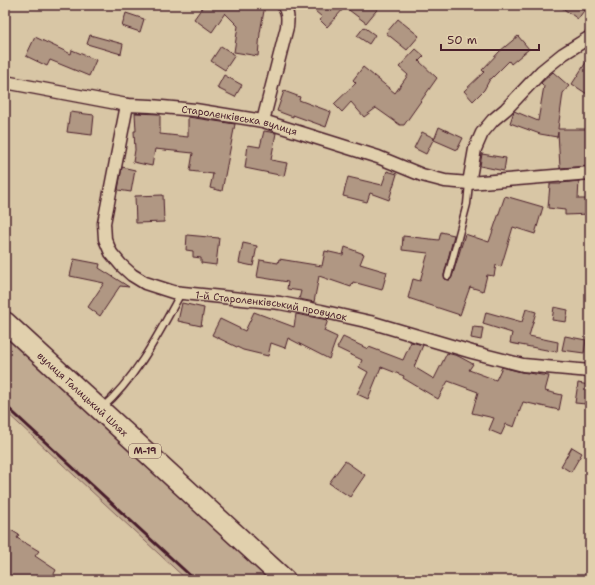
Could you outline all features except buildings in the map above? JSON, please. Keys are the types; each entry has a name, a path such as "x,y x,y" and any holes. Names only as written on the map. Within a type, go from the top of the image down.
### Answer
{"highway":[{"name":"вулиця Галицький Шлях","path":"5,322 285,580"}],"street":[{"path":"262,121 287,27 288,18 283,5"},
{"path":"469,183 475,149 482,132 542,71 563,54 590,37"},
{"name":"Староленківська вулиця","path":"5,82 127,105 194,110 262,121 378,157 422,175 445,181 469,183 590,173"},
{"name":"1-й Староленківський провулок","path":"127,105 104,223 105,239 111,253 132,275 145,283 173,292 280,303 321,311 370,322 472,352 523,365 590,371"}],"lane":[{"path":"448,276 467,204 469,183"},
{"path":"100,410 111,400 134,372 160,331 181,293"}],"shaded area":[{"path":"5,314 293,580 187,580 5,411"}],"railway":[{"path":"5,405 195,580"}]}
